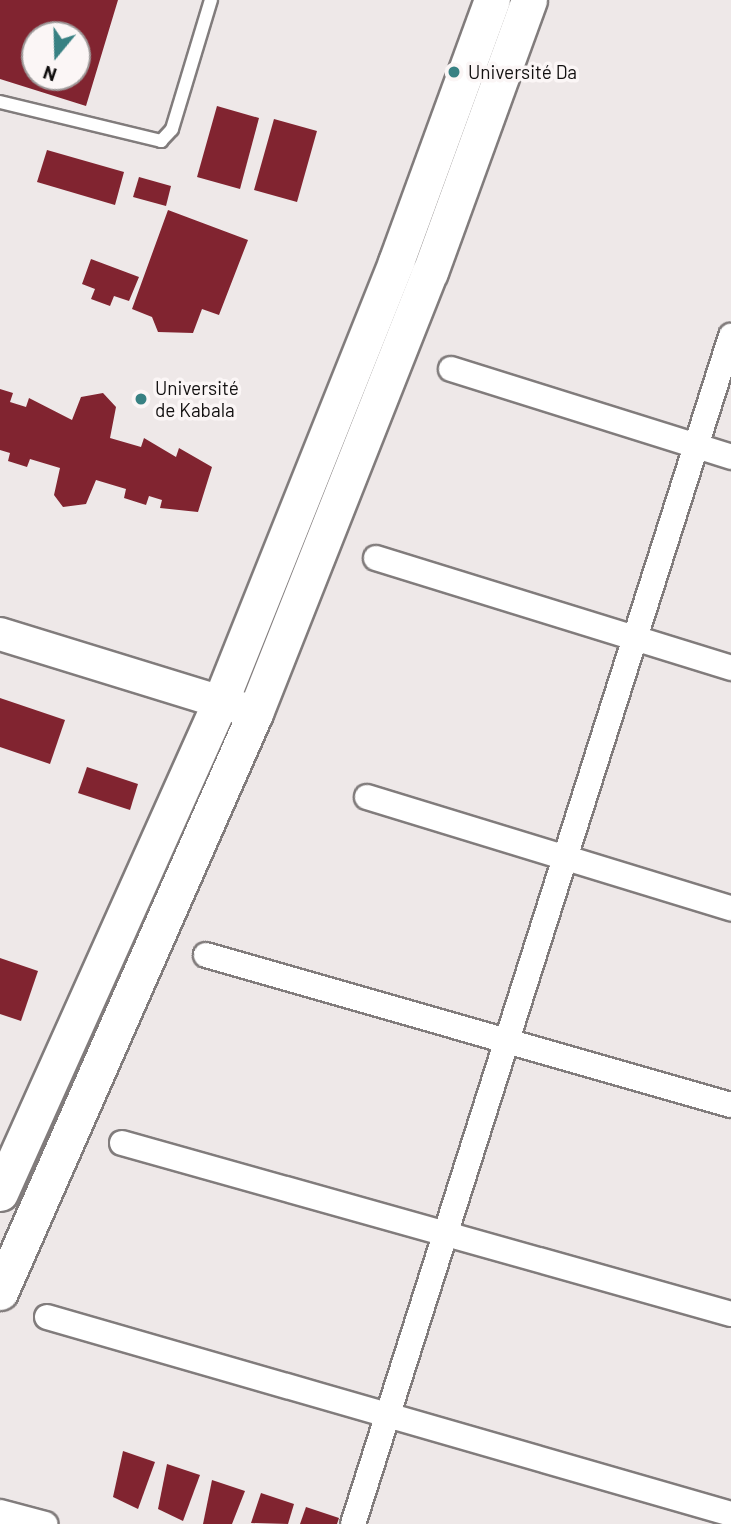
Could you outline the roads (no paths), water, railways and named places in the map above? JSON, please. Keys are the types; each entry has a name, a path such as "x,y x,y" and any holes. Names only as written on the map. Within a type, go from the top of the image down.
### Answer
{"main road":[{"path":"0,1193 221,699 396,262 492,0"},
{"path":"0,1292 255,713 430,272 529,0"}],"street":[{"path":"353,1524 731,336"},
{"path":"451,369 731,457"},
{"path":"376,558 731,668"},
{"path":"0,634 221,699 255,713"},
{"path":"367,797 731,908"},
{"path":"206,955 731,1105"},
{"path":"122,1143 731,1314"},
{"path":"47,1317 731,1514"},
{"path":"0,1512 45,1524"}],"lane":[{"path":"0,102 161,141 172,129 211,0"}],"place":[{"name":"Université Da","path":"454,72"},
{"name":"Université de Kabala","path":"141,399"}]}
